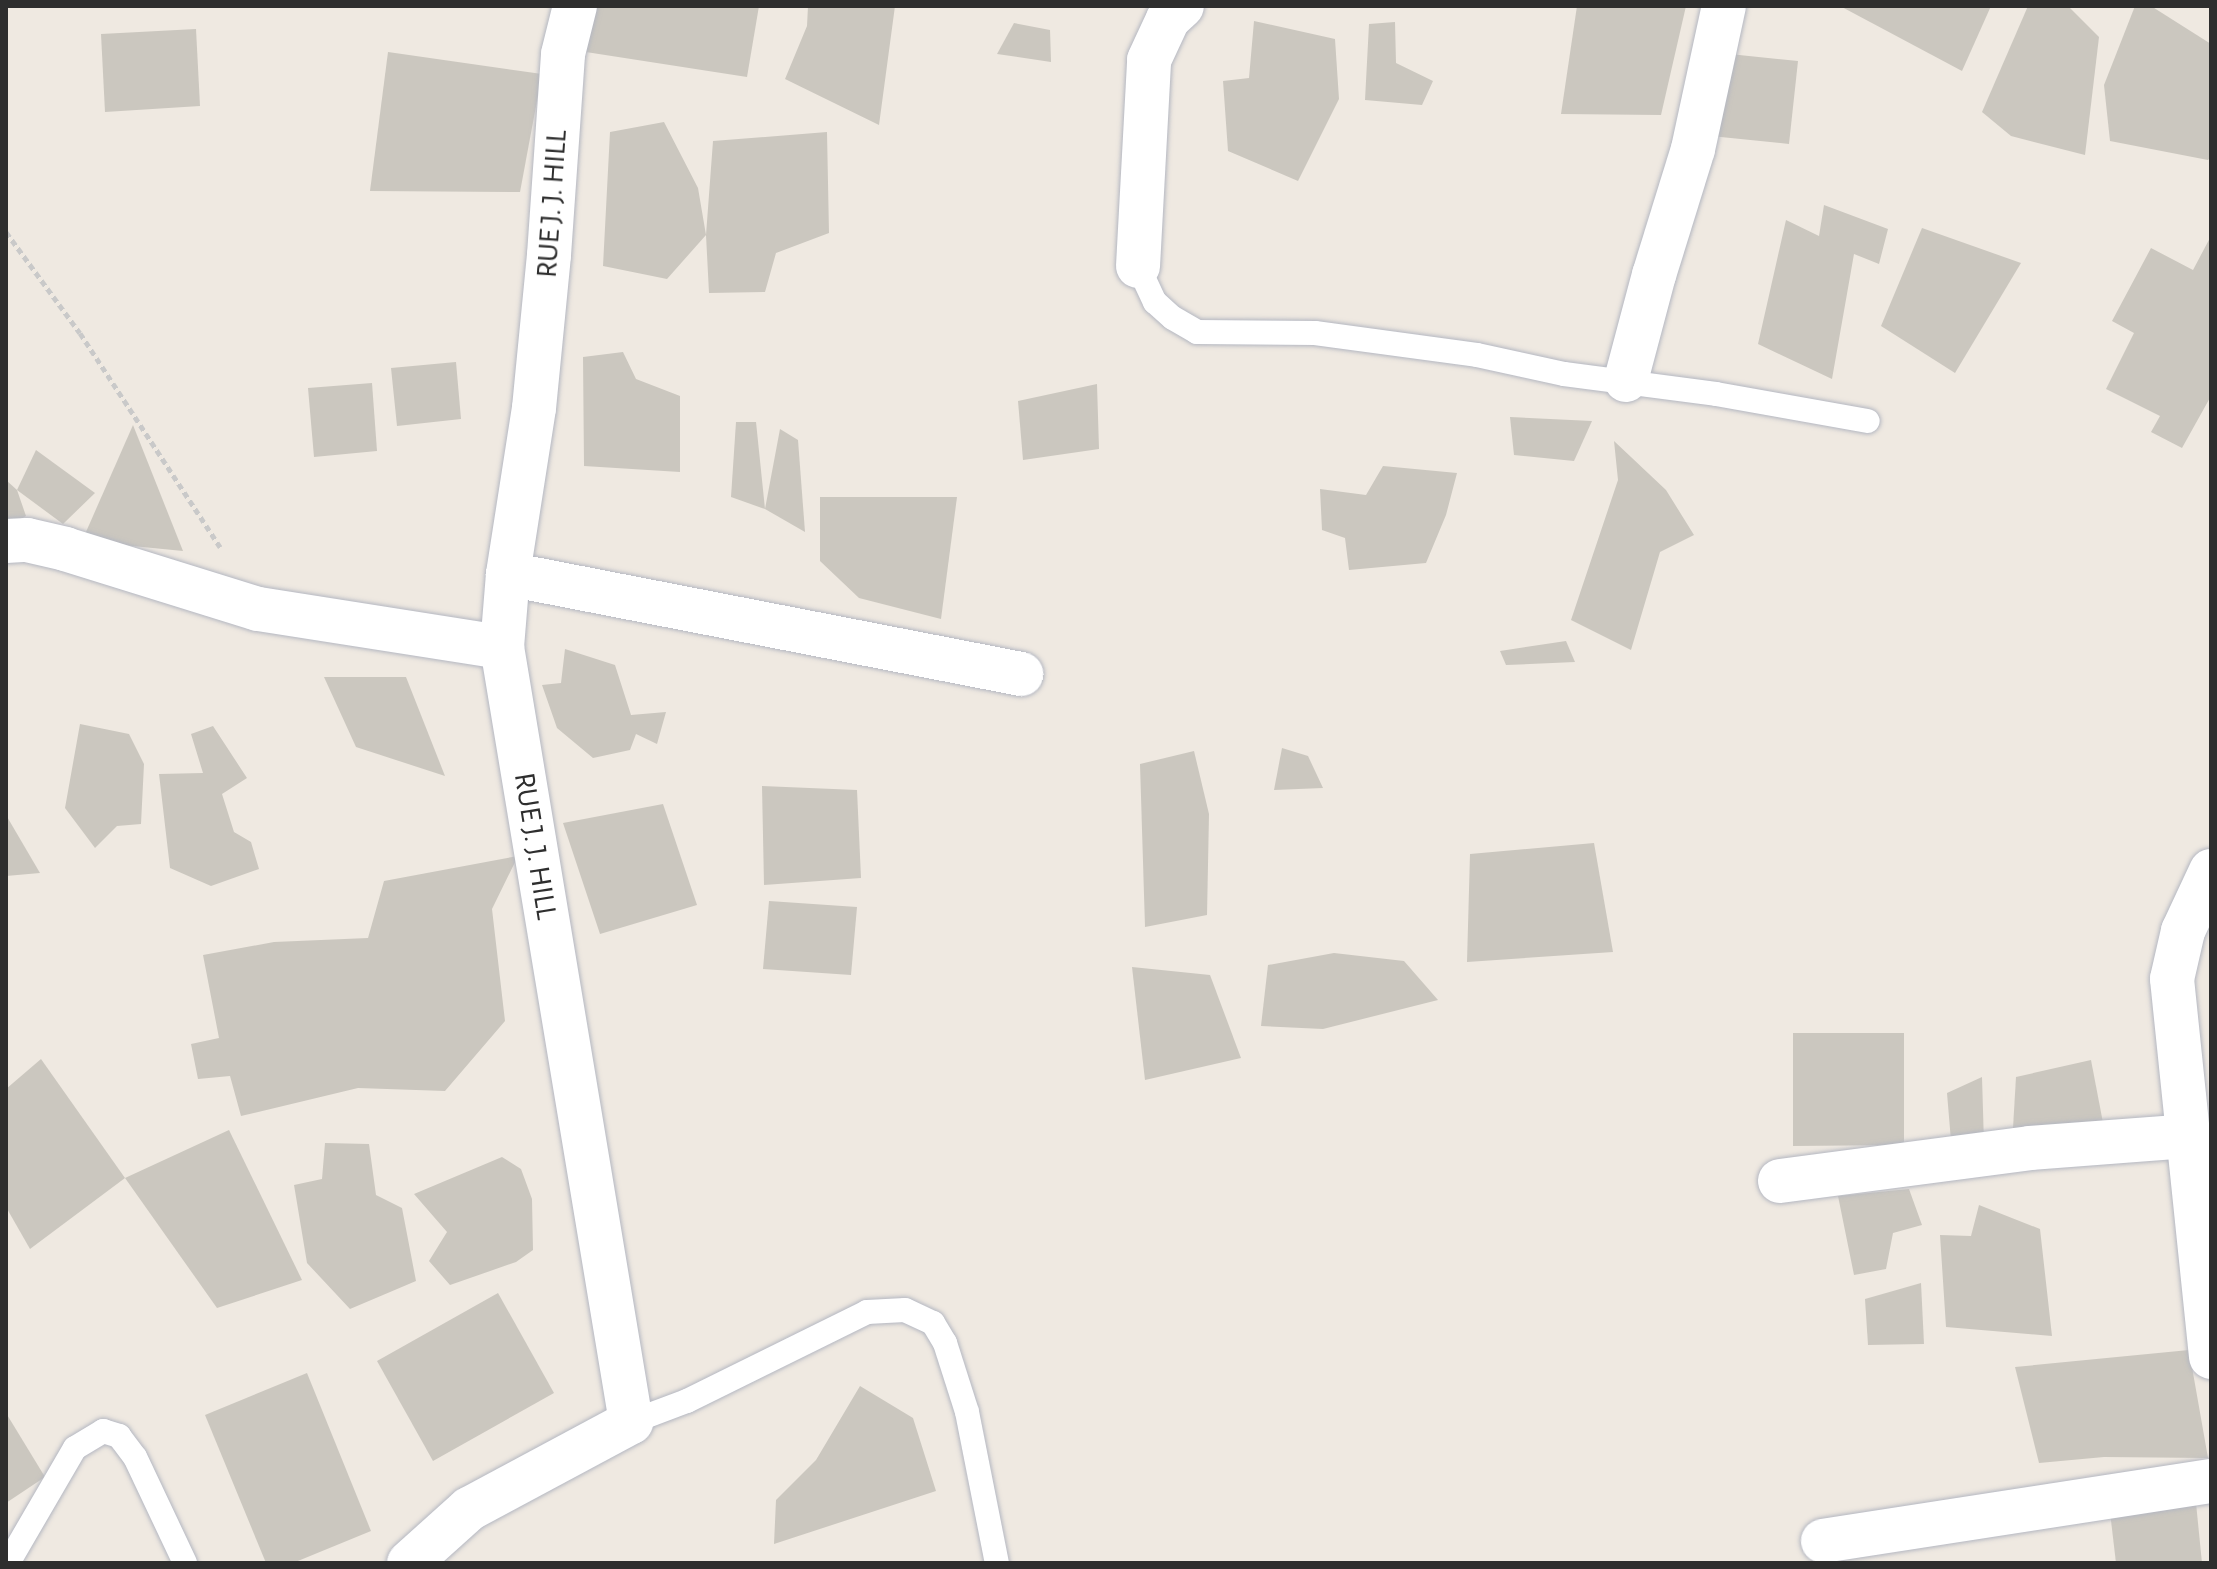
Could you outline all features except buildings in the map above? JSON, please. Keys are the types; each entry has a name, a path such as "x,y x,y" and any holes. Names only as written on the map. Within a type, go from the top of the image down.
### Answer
{"street":[{"name":"RUE J. J. HILL","path":"575,6 563,54 549,255 534,408 508,574 502,647 631,1422"},
{"path":"1138,266 1149,60 1168,19 1182,6"},
{"path":"1626,380 1693,149 1724,6"},
{"path":"6,541 27,540 65,549 258,609 502,647"},
{"path":"508,574 1021,674"},
{"path":"2211,871 2183,931 2172,979 2211,1357"},
{"path":"1780,1181 2030,1148 2188,1136"},
{"path":"409,1563 469,1509 631,1422"},
{"path":"1823,1541 2211,1481"}],"lane":[{"path":"1138,266 1155,302 1173,318 1197,332 1315,333 1477,355 1564,374 1626,380 1868,421"},
{"path":"631,1422 687,1401 867,1312 905,1310 933,1323 945,1343 967,1412 997,1563"},
{"path":"8,1563 75,1448 103,1431 119,1436 135,1457 185,1563"}],"path":[{"path":"6,232 98,360 258,609"}]}
